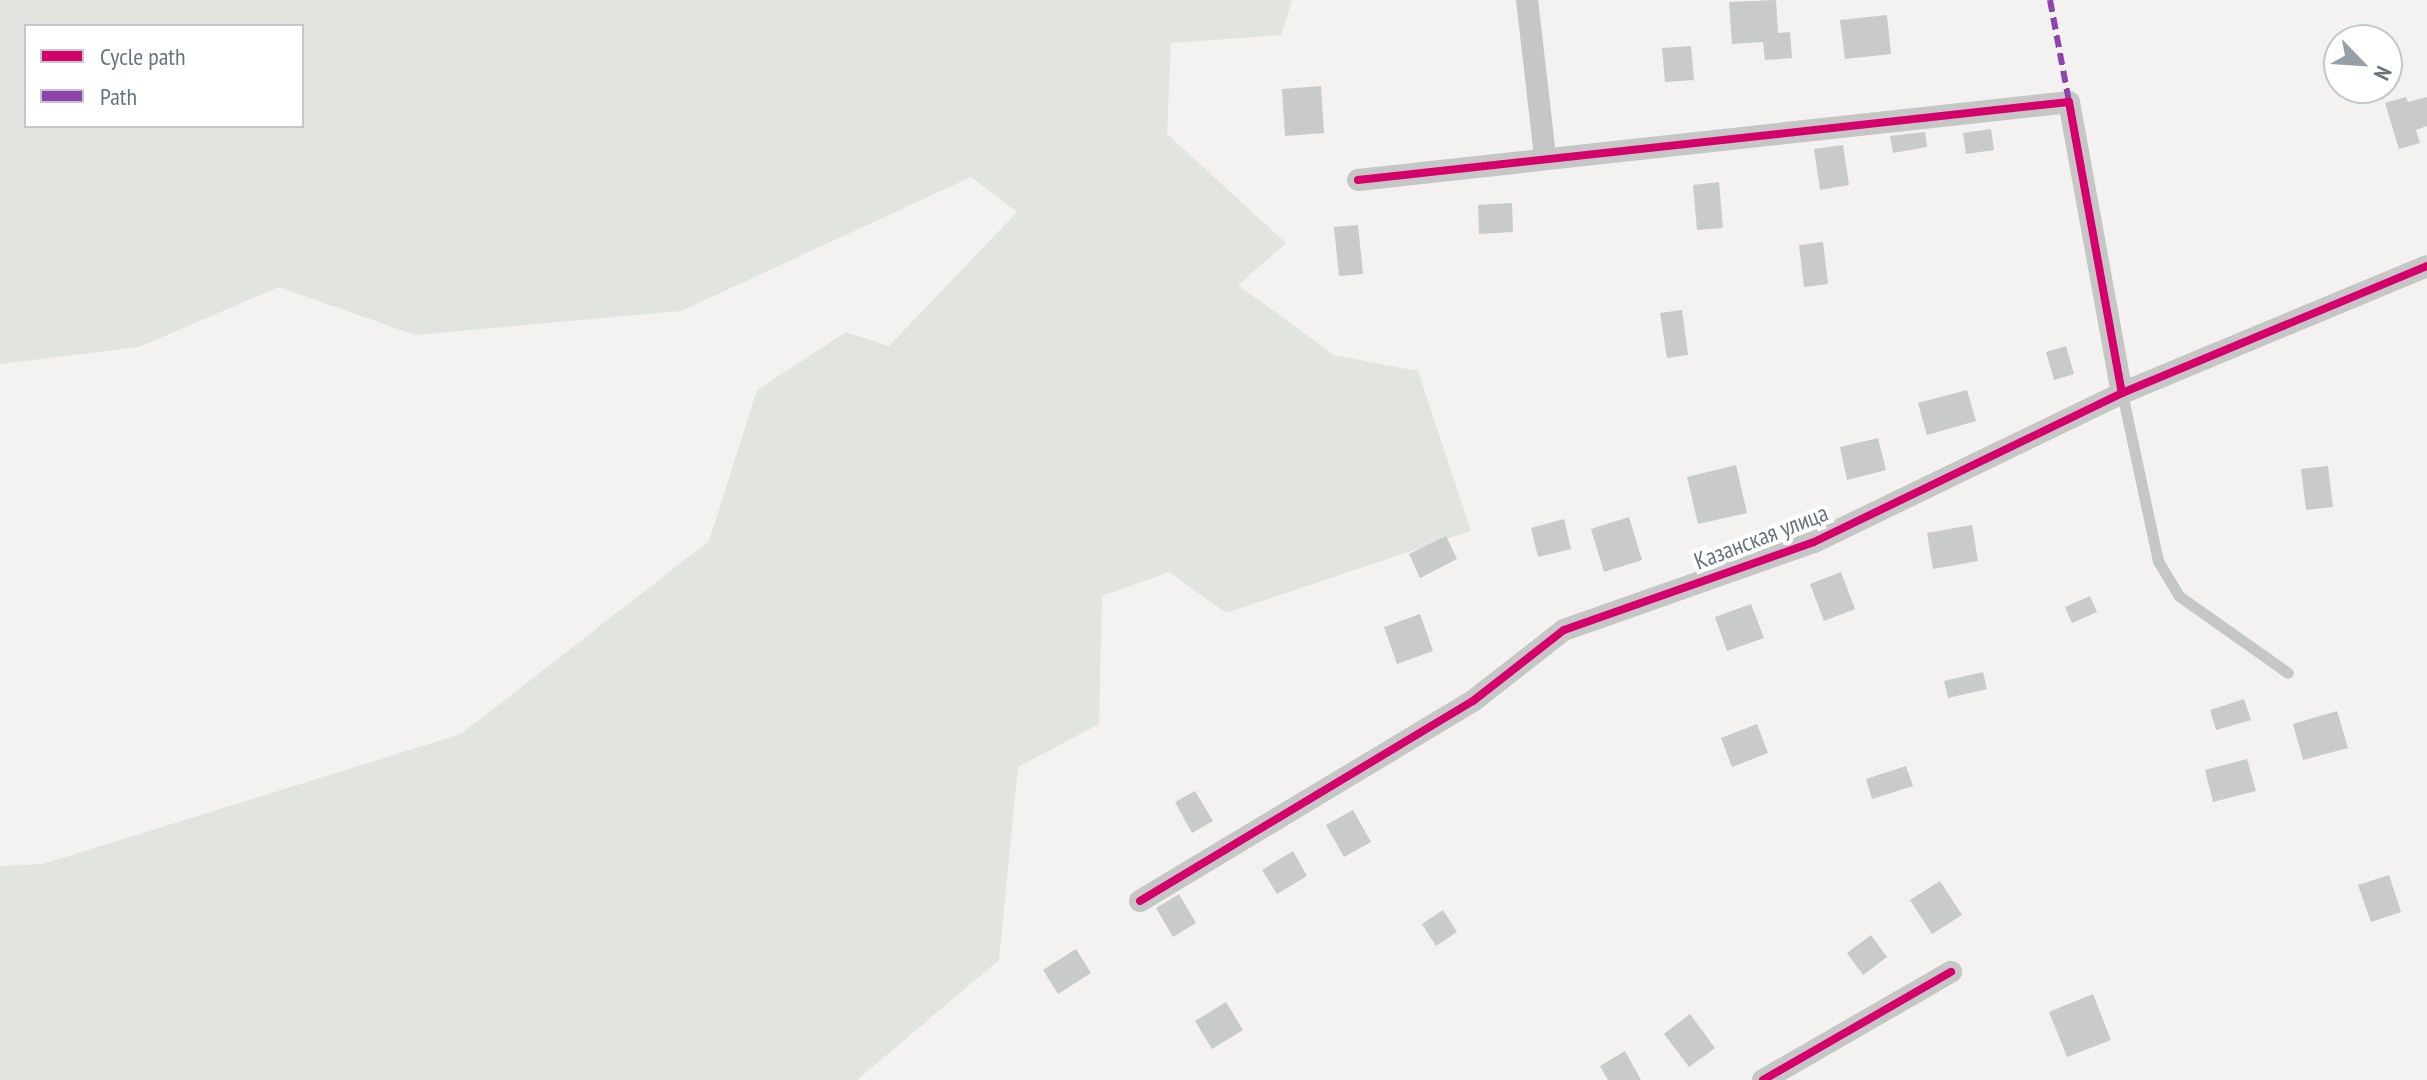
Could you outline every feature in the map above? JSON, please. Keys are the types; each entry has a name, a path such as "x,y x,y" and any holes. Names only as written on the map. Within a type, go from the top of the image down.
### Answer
{"street":[{"path":"1527,0 1545,156"},
{"path":"1358,180 1545,156 2069,102 2122,393"},
{"name":"Казанская улица","path":"1140,901 1473,701 1564,630 1814,542 2122,393 2427,266"},
{"path":"1763,1080 1951,972"}],"lane":[{"path":"2122,393 2158,561 2179,596 2288,673"}],"shaded area":[{"path":"0,0 1292,0 1281,35 1171,43 1167,134 1286,243 1238,285 1334,355 1418,371 1471,531 1226,613 1169,572 1102,596 1099,724 1018,767 999,960 857,1080 0,1080 0,866 43,864 461,734 709,541 757,390 846,332 889,346 1017,212 971,177 681,311 415,335 279,287 139,347 0,364"}],"building":[{"path":"1776,0 1778,33 1790,32 1792,58 1765,60 1763,42 1732,44 1729,2"},
{"path":"1887,15 1891,54 1845,59 1840,20"},
{"path":"1691,46 1694,80 1665,82 1662,48"},
{"path":"1321,86 1324,133 1285,136 1282,89"},
{"path":"2406,97 2408,102 2427,97 2427,126 2416,130 2420,143 2399,149 2385,104 2403,104 2403,98"},
{"path":"1991,129 1994,150 1966,154 1963,133"},
{"path":"1925,132 1927,147 1893,153 1890,136"},
{"path":"1843,145 1849,185 1820,190 1814,149"},
{"path":"1719,182 1723,228 1697,230 1693,185"},
{"path":"1512,203 1513,232 1479,234 1478,205"},
{"path":"1358,225 1363,274 1339,276 1334,227"},
{"path":"1823,242 1828,284 1804,287 1799,245"},
{"path":"1682,310 1688,355 1667,358 1660,313"},
{"path":"2066,346 2074,374 2054,380 2046,352"},
{"path":"1967,390 1976,421 1927,435 1918,403"},
{"path":"1878,438 1886,470 1847,480 1840,447"},
{"path":"1736,465 1747,513 1698,524 1687,477"},
{"path":"2328,466 2333,507 2306,510 2301,469"},
{"path":"1629,517 1642,560 1604,572 1591,529"},
{"path":"1564,519 1571,549 1538,557 1531,528"},
{"path":"1972,525 1978,561 1933,569 1927,533"},
{"path":"1446,536 1457,559 1420,578 1409,554"},
{"path":"1841,572 1855,609 1824,621 1810,584"},
{"path":"2090,596 2097,612 2072,623 2065,607"},
{"path":"1751,604 1764,638 1727,651 1715,617"},
{"path":"1420,614 1433,651 1397,664 1384,627"},
{"path":"1983,672 1987,689 1948,698 1944,681"},
{"path":"2244,699 2251,720 2216,730 2210,710"},
{"path":"2337,711 2348,748 2303,760 2293,724"},
{"path":"1757,724 1768,753 1732,767 1721,738"},
{"path":"2247,759 2256,791 2213,802 2205,770"},
{"path":"1906,766 1913,786 1872,799 1866,779"},
{"path":"1195,791 1213,821 1192,833 1175,802"},
{"path":"1353,810 1371,842 1344,857 1326,825"},
{"path":"1293,851 1307,876 1277,894 1262,870"},
{"path":"2389,875 2401,912 2371,922 2358,885"},
{"path":"1940,881 1962,915 1932,934 1910,900"},
{"path":"1179,894 1196,923 1173,937 1156,908"},
{"path":"1443,910 1457,932 1436,946 1422,924"},
{"path":"1871,935 1887,957 1863,975 1847,953"},
{"path":"1076,949 1091,973 1058,994 1043,970"},
{"path":"2093,994 2111,1040 2067,1057 2049,1012"},
{"path":"1226,1002 1243,1030 1212,1049 1195,1021"},
{"path":"1690,1014 1715,1048 1689,1067 1664,1034"},
{"path":"1625,1051 1641,1080 1608,1080 1600,1066"}],"marked path":[{"path":"2050,0 2069,102"}],"cycle path":[{"path":"1358,180 2069,102 2122,393"},
{"path":"1140,901 1473,701 1564,630 1814,542 2122,393 2427,266"},
{"path":"1763,1080 1951,972"}]}
